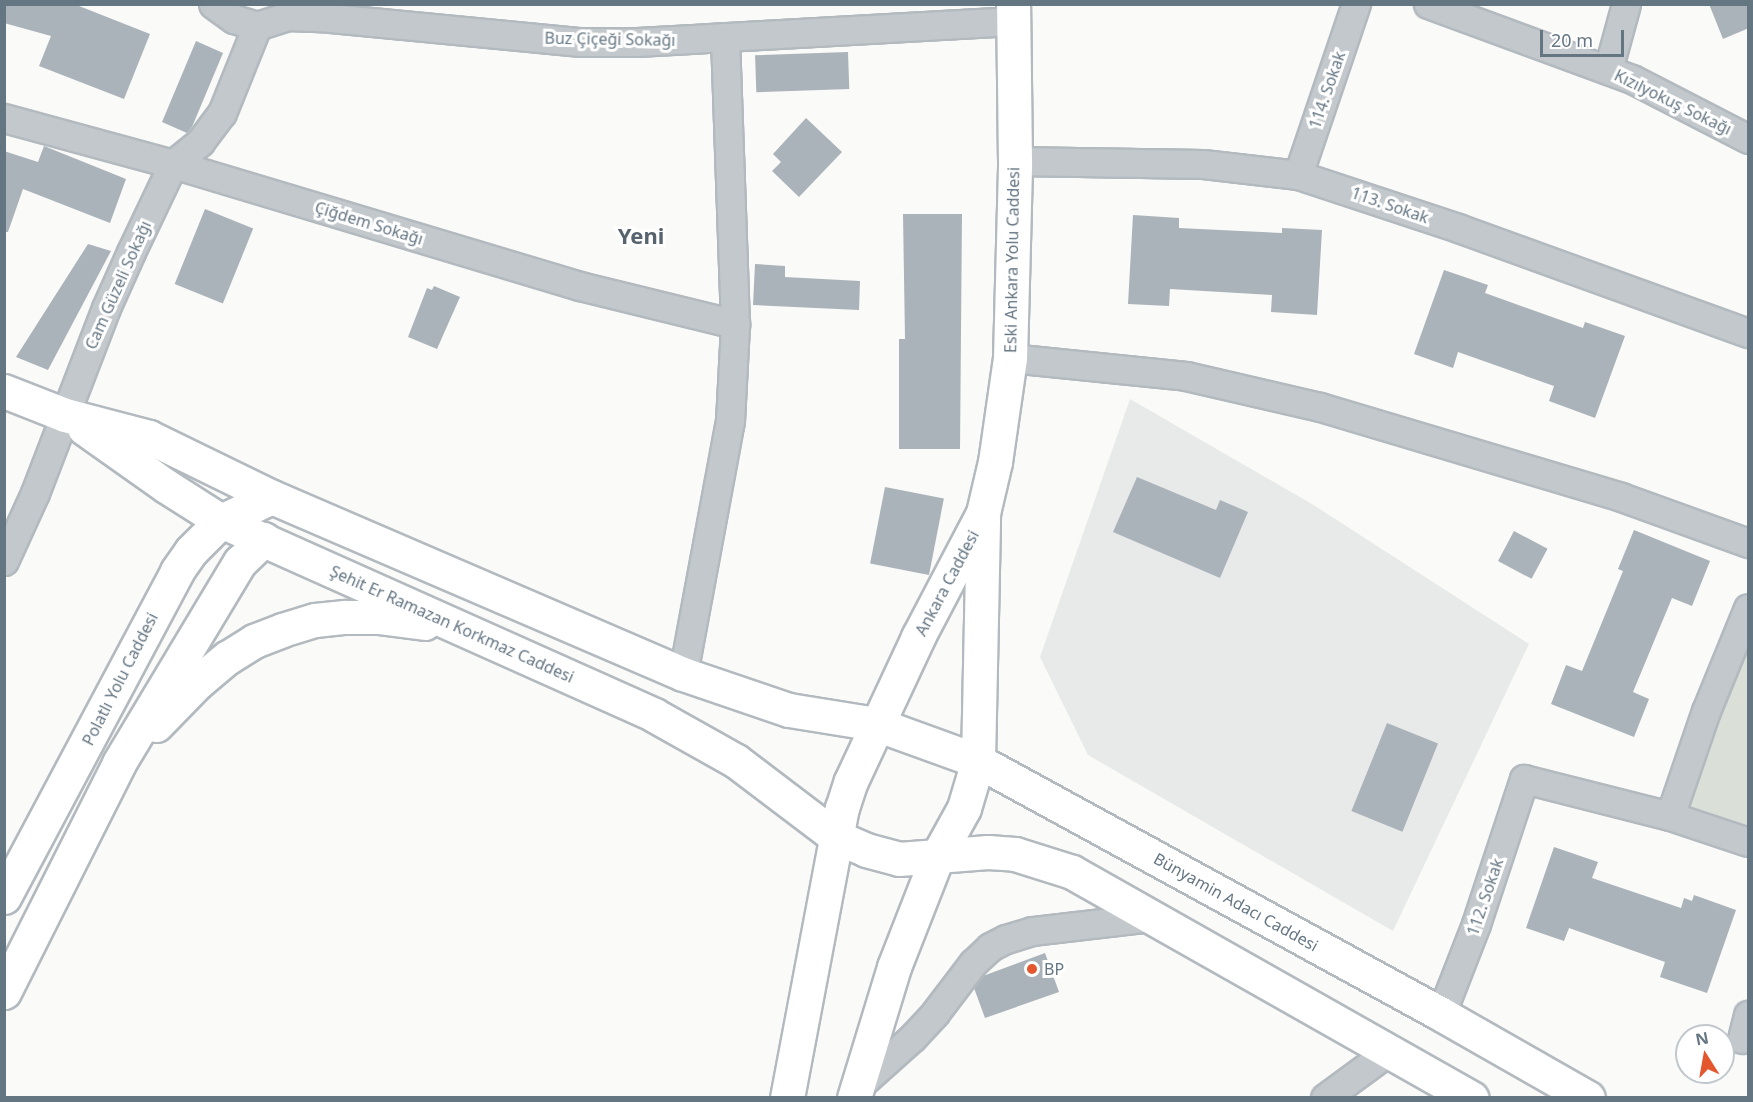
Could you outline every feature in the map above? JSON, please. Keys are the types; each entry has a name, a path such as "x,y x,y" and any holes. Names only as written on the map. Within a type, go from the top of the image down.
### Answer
{"main road":[{"name":"Eski Ankara Yolu Caddesi","path":"983,513 995,462 1010,358 1015,161 1013,13"},
{"name":"Şehit Er Ramazan Korkmaz Caddesi","path":"4,391 65,415 149,437 272,497 683,674 789,710 876,724"},
{"name":"Şehit Er Ramazan Korkmaz Caddesi","path":"65,415 166,486 221,520 654,715 736,761 836,837 866,850 899,859 988,852 1042,861 1072,872 1472,1098"},
{"name":"Polatlı Yolu Caddesi","path":"4,897 136,650 163,594 191,551 221,520 272,497"},
{"name":"Ankara Caddesi","path":"787,1098 836,837 850,780 983,513"},
{"name":"Ankara Caddesi","path":"855,1093 894,967 938,857 964,808 978,760 983,513"},
{"path":"4,992 119,763 240,562 264,540"},
{"path":"119,763 198,682 227,658 254,641 282,630 315,621 345,617 378,617 463,629"},
{"name":"Bünyamin Adacı Caddesi","path":"876,724 978,760 1441,1014 1588,1098"}],"street":[{"path":"213,4 234,19 257,26"},
{"name":"114. Sokak","path":"1298,175 1356,4"},
{"name":"Kızılyokuş Sokağı","path":"1428,4 1632,79 1749,139"},
{"path":"1608,70 1626,4"},
{"name":"Buz Çiçeği Sokağı","path":"257,26 287,16 320,17 580,42 637,42 1013,13"},
{"name":"Cam Güzeli Sokağı","path":"4,561 36,493 106,308 173,164 200,142 222,113 257,26"},
{"path":"683,674 730,421 735,324 725,37"},
{"name":"Çiğdem Sokağı","path":"4,118 173,164 580,286 735,324"},
{"name":"113. Sokak","path":"1015,161 1203,164 1298,175 1458,228 1749,333"},
{"path":"1010,358 1186,376 1320,407 1621,497 1749,543"},
{"path":"1749,608 1706,711 1670,816 1749,842"},
{"name":"112. Sokak","path":"1441,1014 1476,924 1524,779 1670,816"},
{"path":"855,1093 912,1038 935,1013 973,963 990,947 1032,931 1154,917"},
{"path":"1325,1098 1389,1051"}],"shaded area":[{"path":"1130,399 1312,504 1529,644 1393,931 1088,755 1040,657"},
{"path":"1748,623 1748,829 1689,809"}],"building":[{"path":"4,4 74,4 150,34 124,99 39,66 51,36 4,23"},
{"path":"1709,4 1749,4 1749,28 1723,39"},
{"path":"196,41 223,53 192,127 187,133 162,122"},
{"path":"848,52 849,89 756,92 755,55"},
{"path":"806,118 842,152 799,197 772,171 781,162 773,154"},
{"path":"44,146 126,179 110,223 23,189 8,232 4,232 4,151 38,162"},
{"path":"205,209 253,228 223,304 175,284"},
{"path":"903,214 962,214 960,449 899,449 899,339 905,339"},
{"path":"1133,215 1179,218 1179,228 1282,233 1282,228 1322,230 1317,315 1271,312 1272,295 1170,289 1169,306 1128,304"},
{"path":"88,244 111,251 48,370 16,357"},
{"path":"755,264 785,266 785,277 860,281 859,310 753,305"},
{"path":"1444,270 1488,285 1485,293 1583,328 1585,322 1625,336 1595,418 1549,401 1554,386 1458,352 1453,368 1414,354"},
{"path":"434,286 460,297 437,349 408,337 427,288 432,290"},
{"path":"1137,477 1216,510 1220,500 1248,512 1220,578 1113,532"},
{"path":"885,487 944,498 929,575 870,564"},
{"path":"1634,530 1710,561 1692,606 1672,598 1633,692 1649,699 1634,737 1551,704 1566,665 1582,671 1623,571 1618,569"},
{"path":"1514,531 1548,549 1532,579 1498,561"},
{"path":"1387,723 1438,744 1402,832 1351,811"},
{"path":"1554,847 1598,862 1592,878 1681,908 1684,898 1692,901 1694,895 1736,910 1707,993 1660,977 1665,962 1569,928 1564,941 1526,928"},
{"path":"1045,953 1059,992 985,1018 974,988 983,976"}],"place":[{"name":"BP","path":"1032,969"}],"district":[{"name":"Yeni","path":"641,236"}]}
